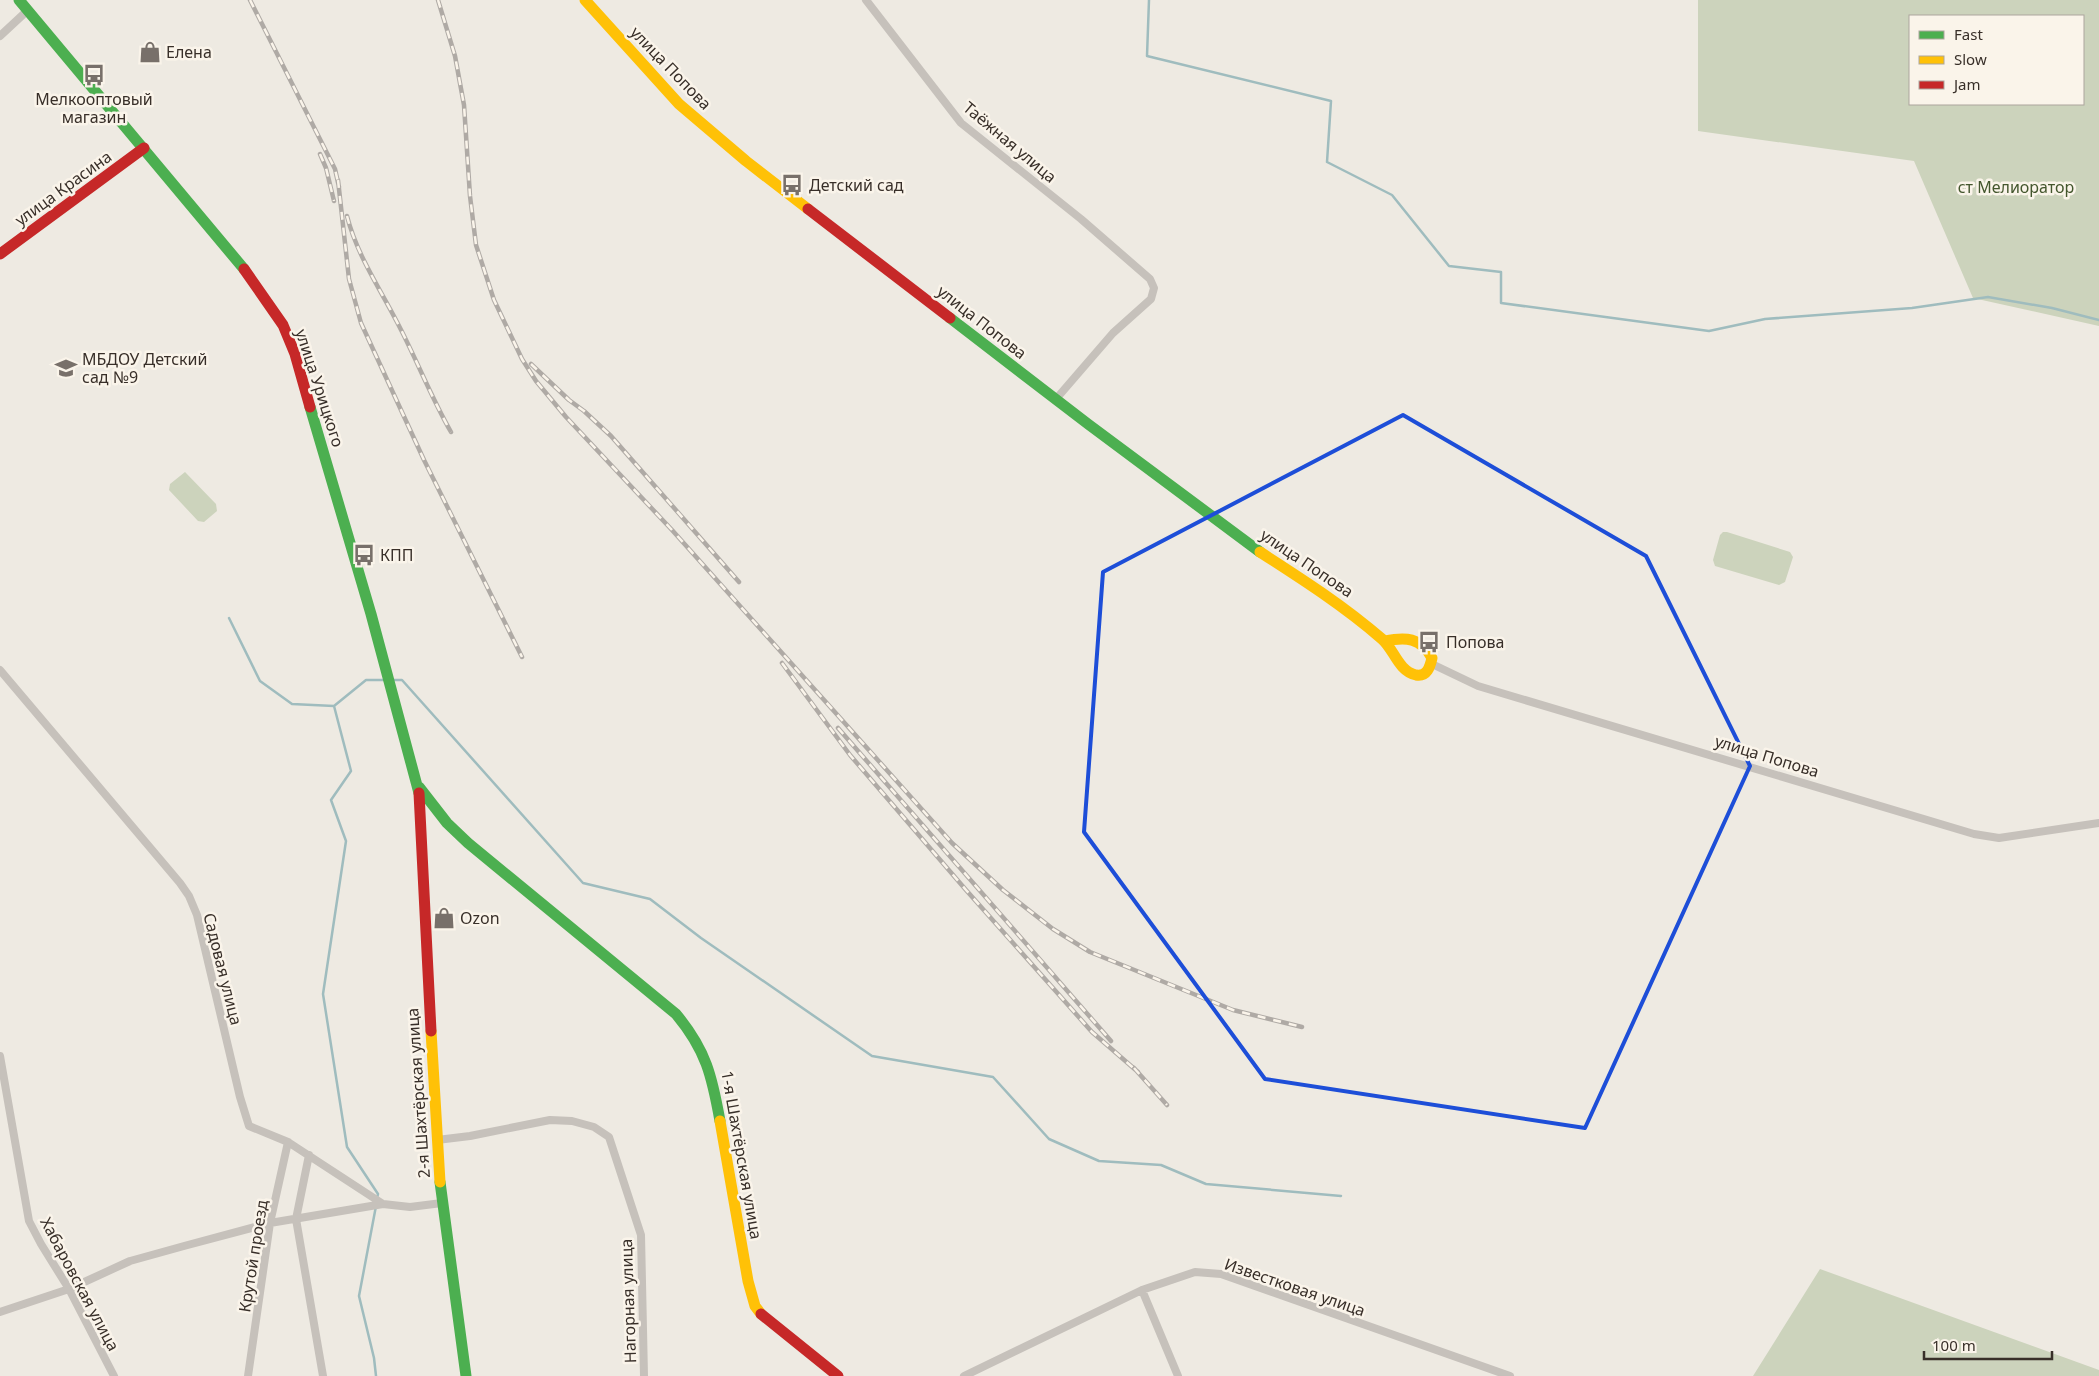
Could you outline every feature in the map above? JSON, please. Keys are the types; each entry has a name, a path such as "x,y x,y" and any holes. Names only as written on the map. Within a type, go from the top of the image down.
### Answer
{"street":[{"name":"улица Урицкого","path":"19,0 246,271 283,325 295,354 388,671 419,787 420,806"},
{"name":"улица Попова","path":"585,0 679,104 738,154 1056,399 1258,550 1337,602 1385,640 1395,657 1412,674 1426,673 1432,664 1478,686 1974,834 1999,838 2099,823"},
{"name":"Таёжная улица","path":"866,0 961,122 1150,279 1154,288 1151,299 1114,333 1056,399"},
{"path":"0,36 28,10"},
{"name":"улица Красина","path":"0,254 144,148"},
{"path":"1385,640 1403,637 1421,644 1430,654 1432,664"},
{"name":"Садовая улица","path":"0,670 189,896 197,915 240,1097 249,1126 288,1142 383,1204 410,1207 442,1203"},
{"name":"1-я Шахтёрская улица","path":"419,787 448,823 468,843 668,1006 693,1034 706,1057 713,1079 748,1281 755,1306 762,1316 782,1333 838,1376"},
{"name":"2-я Шахтёрская улица","path":"420,806 437,1140 442,1203 466,1376"},
{"name":"Хабаровская улица","path":"0,1056 30,1221 41,1244 69,1289 114,1376"},
{"name":"Нагорная улица","path":"437,1140 470,1136 550,1120 572,1121 594,1127 608,1137 641,1235 644,1376"},
{"name":"Крутой проезд","path":"248,1376 270,1223 288,1142"},
{"path":"309,1155 296,1219 323,1376"},
{"path":"0,1312 69,1289 130,1261 270,1223 383,1204"},
{"name":"Известковая улица","path":"964,1376 1142,1290 1195,1272 1221,1274 1510,1376"},
{"path":"1142,1290 1178,1376"}],"highlighted area":[{"path":"1403,415 1646,556 1750,766 1585,1128 1265,1079 1084,832 1103,572"}],"green space":[{"name":"ст Мелиоратор","path":"1698,0 2099,0 2099,326 1973,298 1914,161 1698,131"},
{"path":"185,472 216,504 217,511 204,522 198,521 169,490 170,484"},
{"path":"1723,532 1790,552 1793,557 1785,582 1779,585 1715,566 1713,560 1720,535"},
{"path":"1820,1269 2099,1370 2099,1376 1753,1376"}],"waterway":[{"path":"1149,0 1147,56 1331,101 1327,162 1392,195 1449,266 1501,272 1501,303 1709,331 1765,319 1912,308 1988,297 2052,308 2099,320"},
{"path":"229,618 260,681 292,704 334,706 366,680 386,680"},
{"path":"394,680 402,680 583,883 650,899 701,938 872,1056 993,1077 1049,1139 1099,1161 1161,1165 1206,1184 1341,1196"},
{"path":"334,706 351,771 331,800 346,841 323,994 347,1147 378,1194 377,1198"},
{"path":"376,1206 359,1296 374,1358 376,1376"}],"railway":[{"path":"250,0 335,169 339,187"},
{"path":"438,0 455,56 464,105 470,196 476,245 494,300 522,359 536,381 566,417 672,530 952,843 1003,890 1053,929 1090,952 1233,1010 1302,1027"},
{"path":"320,154 326,168 334,201"},
{"path":"338,180 349,279 361,323 424,460 522,657"},
{"path":"347,216 362,257 404,336 451,432"},
{"path":"531,364 611,436 739,582"},
{"path":"782,663 850,755 966,890 1092,1032 1138,1072"},
{"path":"838,728 1111,1041"},
{"path":"1134,1068 1167,1105"}],"traffic: fast":[{"path":"19,0 244,269"},
{"path":"950,318 1260,552"},
{"path":"310,407 371,614 419,793"},
{"path":"419,787 447,823 468,843 676,1014 694,1040 706,1064 714,1090 720,1121"},
{"path":"440,1182 466,1376"}],"traffic: slow":[{"path":"585,0 679,104 746,161 808,209"},
{"path":"1260,552 1322,593 1368,627 1386,643 1400,664 1410,673 1420,675 1427,671 1432,658 1428,651 1418,642 1406,639 1385,641"},
{"path":"431,1031 440,1182"},
{"path":"720,1121 748,1281 755,1306 761,1314"}],"traffic: jam":[{"path":"0,254 144,148"},
{"path":"808,209 950,318"},
{"path":"244,269 283,325 295,354 310,407"},
{"path":"419,793 431,1031"},
{"path":"761,1314 838,1376"}],"place":[{"name":"Елена","path":"150,52"},
{"name":"Мелкооптовый магазин","path":"94,75"},
{"name":"Детский сад","path":"792,185"},
{"name":"МБДОУ Детский сад №9","path":"66,368"},
{"name":"КПП","path":"364,555"},
{"name":"Попова","path":"1429,642"},
{"name":"Ozon","path":"444,918"}]}
